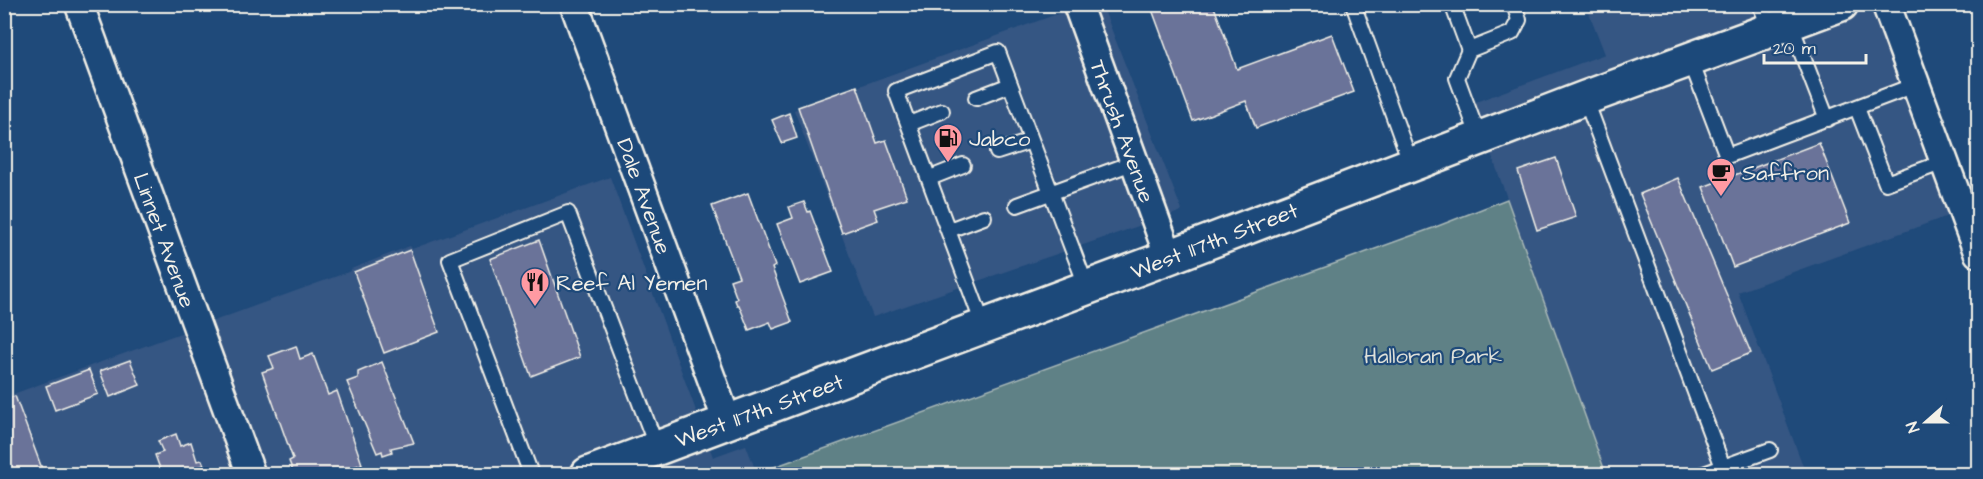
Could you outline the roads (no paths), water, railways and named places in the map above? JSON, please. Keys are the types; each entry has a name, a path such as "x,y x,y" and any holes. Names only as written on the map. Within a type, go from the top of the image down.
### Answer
{"main road":[{"name":"West 117th Street","path":"588,474 984,327 1690,59 1774,19 1841,4"}],"street":[{"name":"Linnet Avenue","path":"79,4 251,474"},
{"name":"Dale Avenue","path":"574,4 728,421"},
{"name":"Thrush Avenue","path":"1077,4 1169,257"},
{"path":"1886,4 1978,253"}],"lane":[{"path":"1353,4 1411,164"},
{"path":"1452,4 1469,50 1457,78 1479,138"},
{"path":"1469,50 1512,33 1520,20 1514,4"},
{"path":"1774,19 1827,119"},
{"path":"984,327 897,91 998,52 1087,288"},
{"path":"1690,59 1727,156 1915,85"},
{"path":"976,98 1010,85"},
{"path":"1585,98 1723,467"},
{"path":"1857,108 1886,183 1944,162"},
{"path":"909,124 942,111"},
{"path":"997,152 1031,141"},
{"path":"1017,205 1135,162"},
{"path":"930,178 963,165"},
{"path":"531,474 450,260 568,213 657,448"},
{"path":"949,230 984,217"},
{"path":"1704,474 1770,450"}],"place":[{"name":"Jabco","path":"948,164"},
{"name":"Saffron","path":"1721,198"},
{"name":"Reef Al Yemen","path":"535,308"}],"park label":[{"name":"Halloran Park","path":"1433,355"}]}
